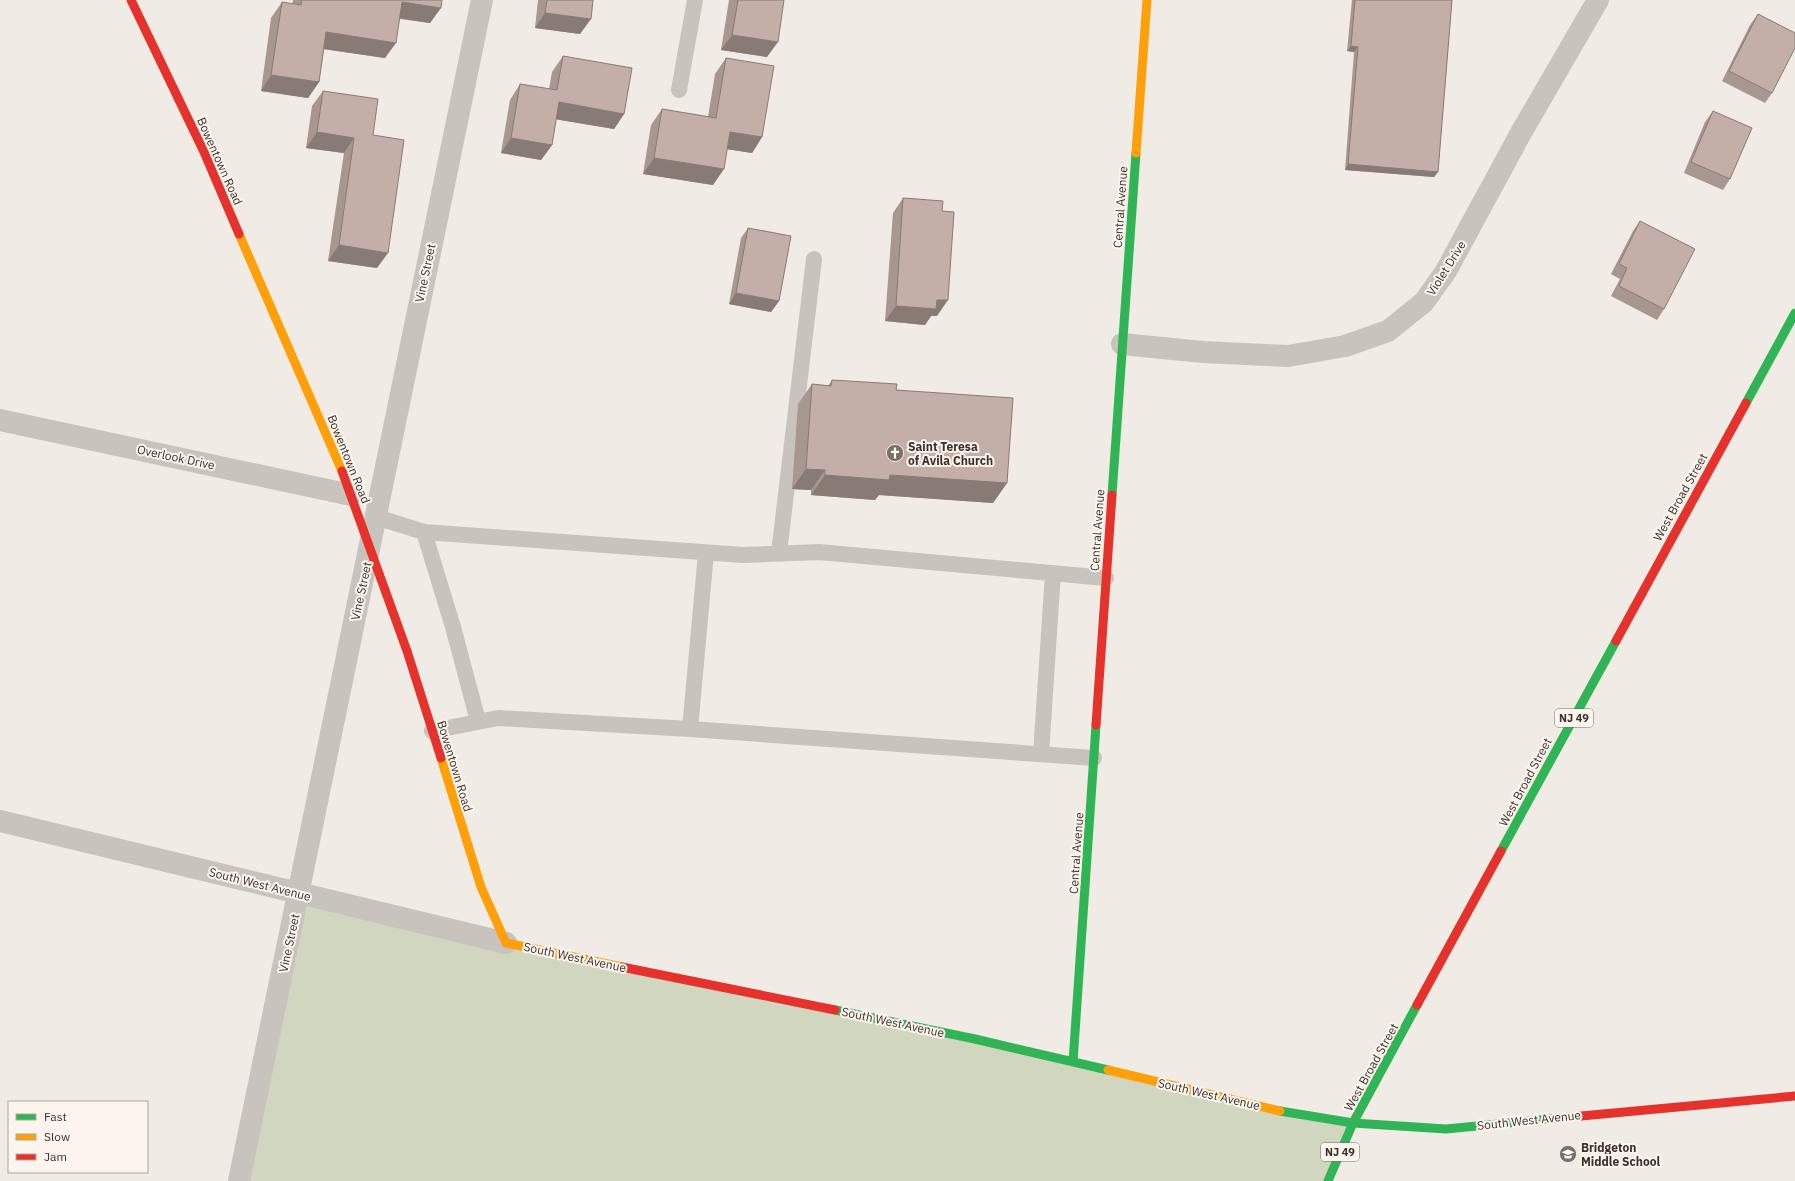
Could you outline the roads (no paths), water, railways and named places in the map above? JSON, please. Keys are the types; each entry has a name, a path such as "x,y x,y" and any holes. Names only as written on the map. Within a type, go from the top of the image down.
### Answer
{"main road":[{"name":"Bowentown Road","path":"131,0 204,152 336,455 407,651 480,887 506,943"},
{"name":"Central Avenue","path":"1073,1062 1147,0"},
{"name":"West Broad Street","path":"1328,1181 1353,1123 1795,313"},
{"name":"South West Avenue","path":"506,943 960,1036 1271,1109 1353,1123 1446,1129 1795,1096"}],"street":[{"name":"Vine Street","path":"239,1181 482,0"},
{"name":"Violet Drive","path":"1122,344 1203,352 1288,356 1345,346 1388,331 1424,302 1446,271 1522,131 1598,0"},
{"name":"Overlook Drive","path":"0,420 351,495"},
{"name":"South West Avenue","path":"0,821 506,943"}],"lane":[{"path":"679,90 695,0"},
{"path":"780,553 814,259"},
{"path":"376,517 424,532 743,555 819,552 1106,578"},
{"path":"424,532 453,627 478,721"},
{"path":"690,729 706,553"},
{"path":"1041,754 1053,573"},
{"path":"432,731 498,718 690,729 1094,758"}],"place":[{"name":"Saint Teresa of Avila Church","path":"895,453"},
{"name":"Bridgeton Middle School","path":"1568,1154"}]}
